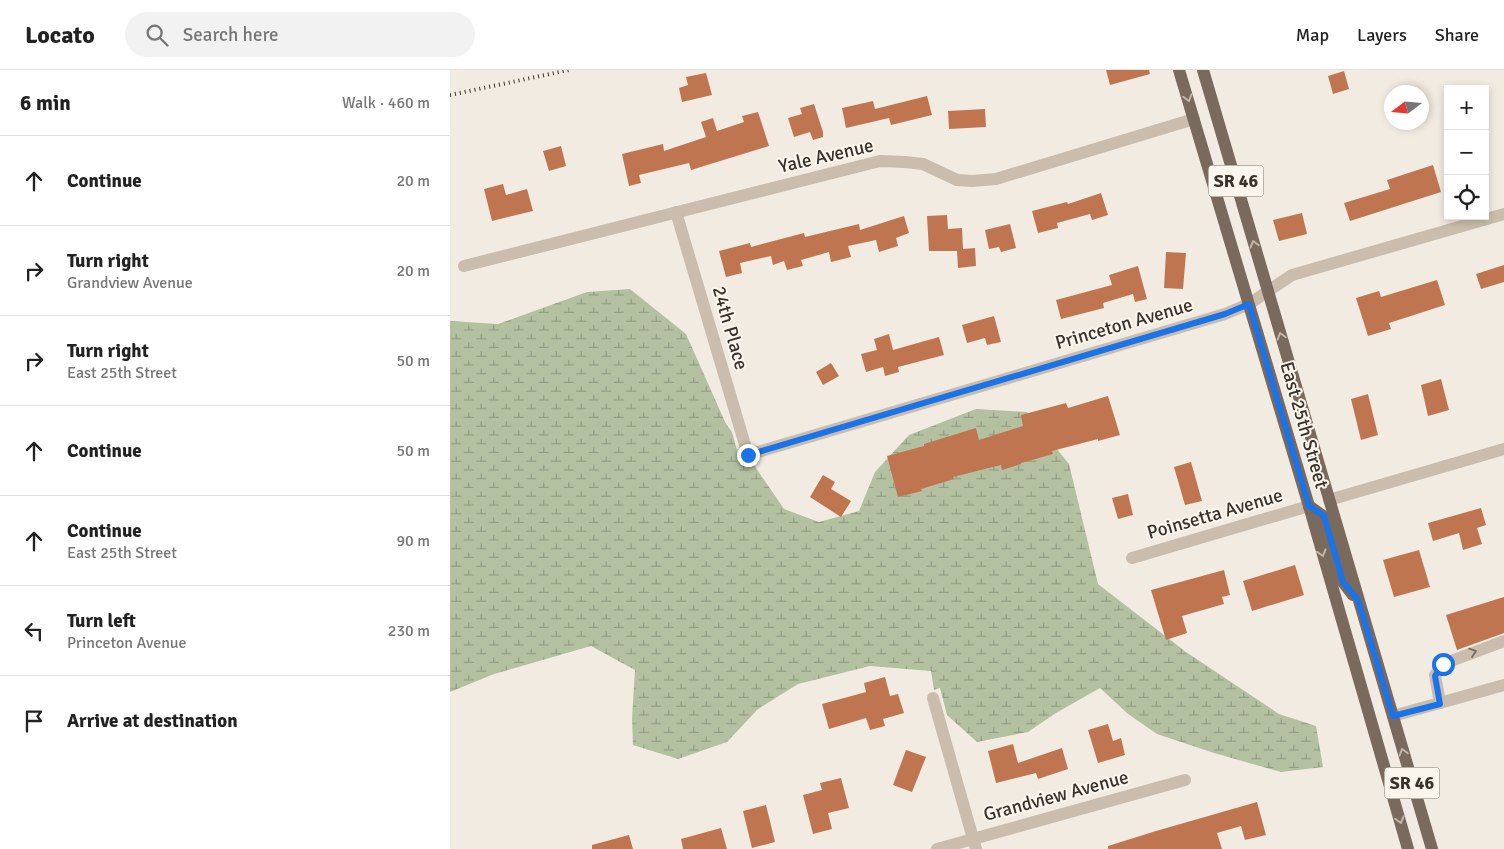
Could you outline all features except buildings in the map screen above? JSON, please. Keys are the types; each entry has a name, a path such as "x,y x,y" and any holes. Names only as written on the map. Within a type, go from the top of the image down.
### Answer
{"main road":[{"name":"East 25th Street","path":"1179,70 1309,506 1408,849"},
{"name":"East 25th Street","path":"1204,70 1432,849"},
{"path":"1309,506 1324,516 1343,582 1358,600"}],"street":[{"name":"Yale Avenue","path":"464,266 880,161 923,164 957,180 996,179 1194,119"},
{"name":"24th Place","path":"676,212 748,455"},
{"name":"Princeton Avenue","path":"748,455 1225,314 1249,304 1292,275 1504,214"},
{"path":"1329,500 1504,449"},
{"name":"Poinsetta Avenue","path":"1132,558 1309,506"},
{"path":"1440,704 1435,676 1443,664 1504,641"},
{"path":"1393,716 1504,686"},
{"path":"934,698 974,844"},
{"name":"Grandview Avenue","path":"937,849 974,844 1184,780"}],"green space":[{"path":"630,289 686,334 726,424 732,432 741,465 752,462 784,509 819,522 859,511 875,472 909,435 976,409 1027,412 1069,464 1098,584 1186,652 1279,714 1316,726 1323,767 1281,772 1157,734 1128,714 1100,688 1056,713 1028,732 977,742 947,715 940,688 934,690 931,671 870,666 798,684 758,709 727,742 678,759 633,745 632,718 635,670 591,646 494,674 450,692 450,321 498,324 587,292"}],"railway":[{"path":"450,95 569,70"}],"route":[{"path":"748,455 1225,314 1249,304 1309,506 1324,516 1343,582 1358,600 1393,716 1440,704 1435,676 1443,664"}]}
